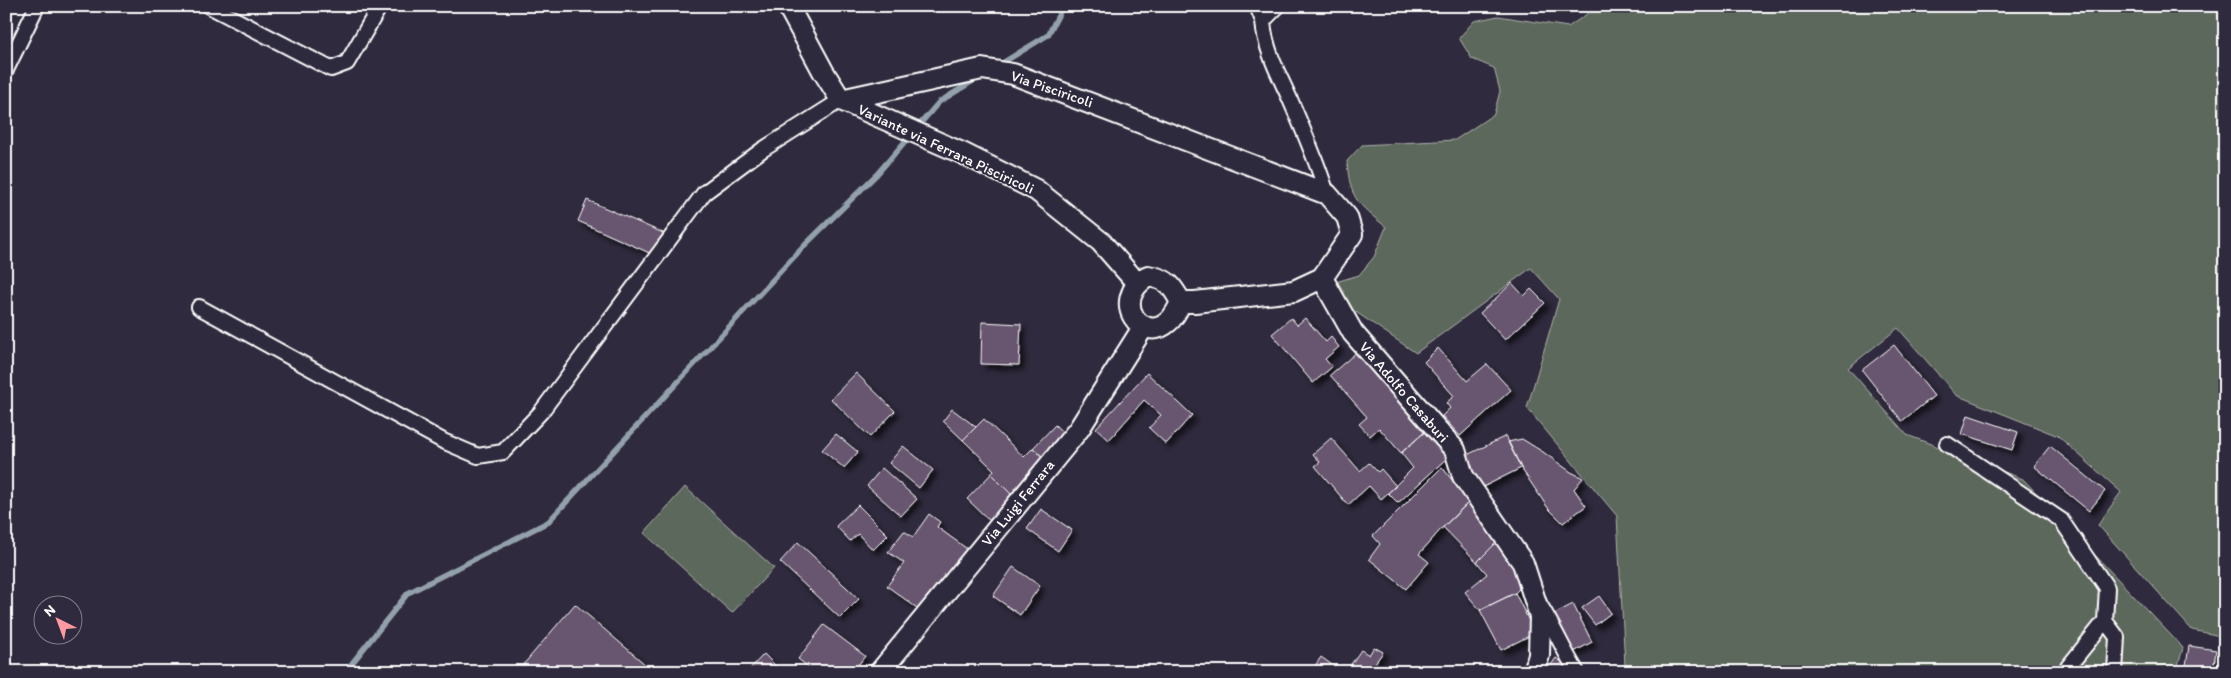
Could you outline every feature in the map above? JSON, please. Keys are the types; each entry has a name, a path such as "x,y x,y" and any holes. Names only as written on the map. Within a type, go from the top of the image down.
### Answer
{"street":[{"path":"6,70 37,6"},
{"path":"209,6 331,69 347,62 380,6"},
{"path":"199,307 443,441 478,456 503,452 541,412 704,193 762,150 841,100 788,6"},
{"path":"1181,302 1294,291 1322,278 1352,234 1348,216 1327,194 1318,163 1272,59 1264,36 1263,21 1258,6"},
{"path":"1263,21 1278,6"},
{"name":"Via Pisciricoli","path":"841,100 861,94 982,69 1013,74 1327,194"},
{"name":"Variante via Ferrara Pisciricoli","path":"841,100 964,154 1036,190 1101,242 1138,283"},
{"path":"1148,276 1158,278 1173,287 1181,302 1170,321 1164,326 1152,330 1135,318 1130,309 1130,294 1138,283 1148,276"},
{"name":"Via Adolfo Casaburi","path":"1322,278 1353,333 1455,450 1462,476 1523,563 1540,616 1539,655 1534,672"},
{"name":"Via Luigi Ferrara","path":"880,672 1079,429 1144,326"},
{"path":"1947,444 2061,520 2107,588 2105,621 2064,672"},
{"path":"1532,591 1552,622 1563,650 1578,672"},
{"path":"2105,621 2117,637 2115,672"}],"green space":[{"path":"1592,6 2225,6 2225,637 2192,630 2098,525 2121,492 2058,436 1956,395 1898,328 1848,368 1907,435 2023,479 2183,648 2176,672 1647,672 1625,666 1617,516 1527,408 1559,299 1531,268 1416,353 1319,287 1359,275 1374,257 1386,227 1362,206 1350,185 1347,161 1362,145 1455,140 1494,114 1500,91 1494,68 1472,59 1459,38 1474,21 1498,16 1568,27 1587,14"},
{"path":"685,487 774,568 732,613 644,533"}],"building":[{"path":"587,200 663,233 654,255 578,221"},
{"path":"1512,283 1524,296 1531,289 1545,303 1505,340 1480,313"},
{"path":"1291,318 1297,325 1305,318 1326,342 1331,337 1339,347 1325,359 1332,367 1313,383 1272,334"},
{"path":"982,322 1021,324 1019,365 981,364"},
{"path":"1894,345 1934,396 1902,421 1862,370"},
{"path":"1438,348 1467,381 1487,364 1511,390 1460,436 1442,416 1450,408 1446,403 1454,396 1424,362"},
{"path":"1358,351 1428,429 1401,453 1379,428 1370,436 1359,424 1367,417 1330,375"},
{"path":"856,373 895,411 870,437 831,399"},
{"path":"1147,373 1192,415 1166,444 1149,428 1161,415 1144,400 1109,440 1096,428"},
{"path":"952,409 976,427 963,440 943,421"},
{"path":"1968,415 2018,432 2012,450 1962,434"},
{"path":"984,419 1024,457 1033,448 1048,462 1014,497 991,474 994,470 963,440"},
{"path":"1055,425 1070,439 1048,462 1033,448"},
{"path":"1428,429 1439,441 1448,457 1398,503 1388,493 1413,468 1401,453"},
{"path":"836,434 858,452 844,468 822,450"},
{"path":"1506,436 1521,468 1481,488 1465,456"},
{"path":"1331,438 1360,471 1369,463 1378,472 1381,469 1396,486 1381,499 1369,486 1348,505 1315,466 1320,462 1313,454"},
{"path":"1522,439 1583,478 1574,489 1586,506 1563,523 1548,508 1521,468 1508,442"},
{"path":"903,446 933,470 919,488 889,463"},
{"path":"2050,446 2105,491 2089,511 2034,466"},
{"path":"1442,467 1469,502 1419,554 1429,562 1406,589 1369,559 1380,544 1373,536"},
{"path":"882,468 917,499 901,516 867,486"},
{"path":"991,474 1014,497 990,521 967,499"},
{"path":"1469,502 1500,539 1477,562 1443,527"},
{"path":"858,505 888,535 873,550 858,534 850,541 836,526"},
{"path":"1041,509 1072,530 1058,551 1027,529"},
{"path":"929,514 940,522 937,527 970,551 925,614 887,586 904,563 888,552 904,531 913,537"},
{"path":"1500,539 1520,564 1519,589 1515,593 1480,610 1465,592 1487,574 1477,562"},
{"path":"798,542 859,599 840,618 780,562"},
{"path":"1013,567 1040,586 1020,615 993,596"},
{"path":"1515,593 1535,633 1501,650 1480,610"},
{"path":"1599,596 1611,613 1595,625 1582,608"},
{"path":"575,604 654,672 517,672"},
{"path":"1573,604 1592,642 1572,653 1552,615"},
{"path":"824,625 865,656 853,672 815,672 798,659"},
{"path":"2189,646 2216,650 2213,672 2185,672"},
{"path":"1374,647 1383,652 1369,672 1350,672 1347,670 1361,650 1369,655"},
{"path":"764,654 782,672 747,672"},
{"path":"1321,657 1342,672 1311,672"},
{"path":"1556,658 1567,665 1570,672 1546,672"}],"waterway":[{"path":"999,65 1048,35 1063,6"},
{"path":"345,672 408,593 548,522 805,245 877,174 939,102 978,78"}]}
